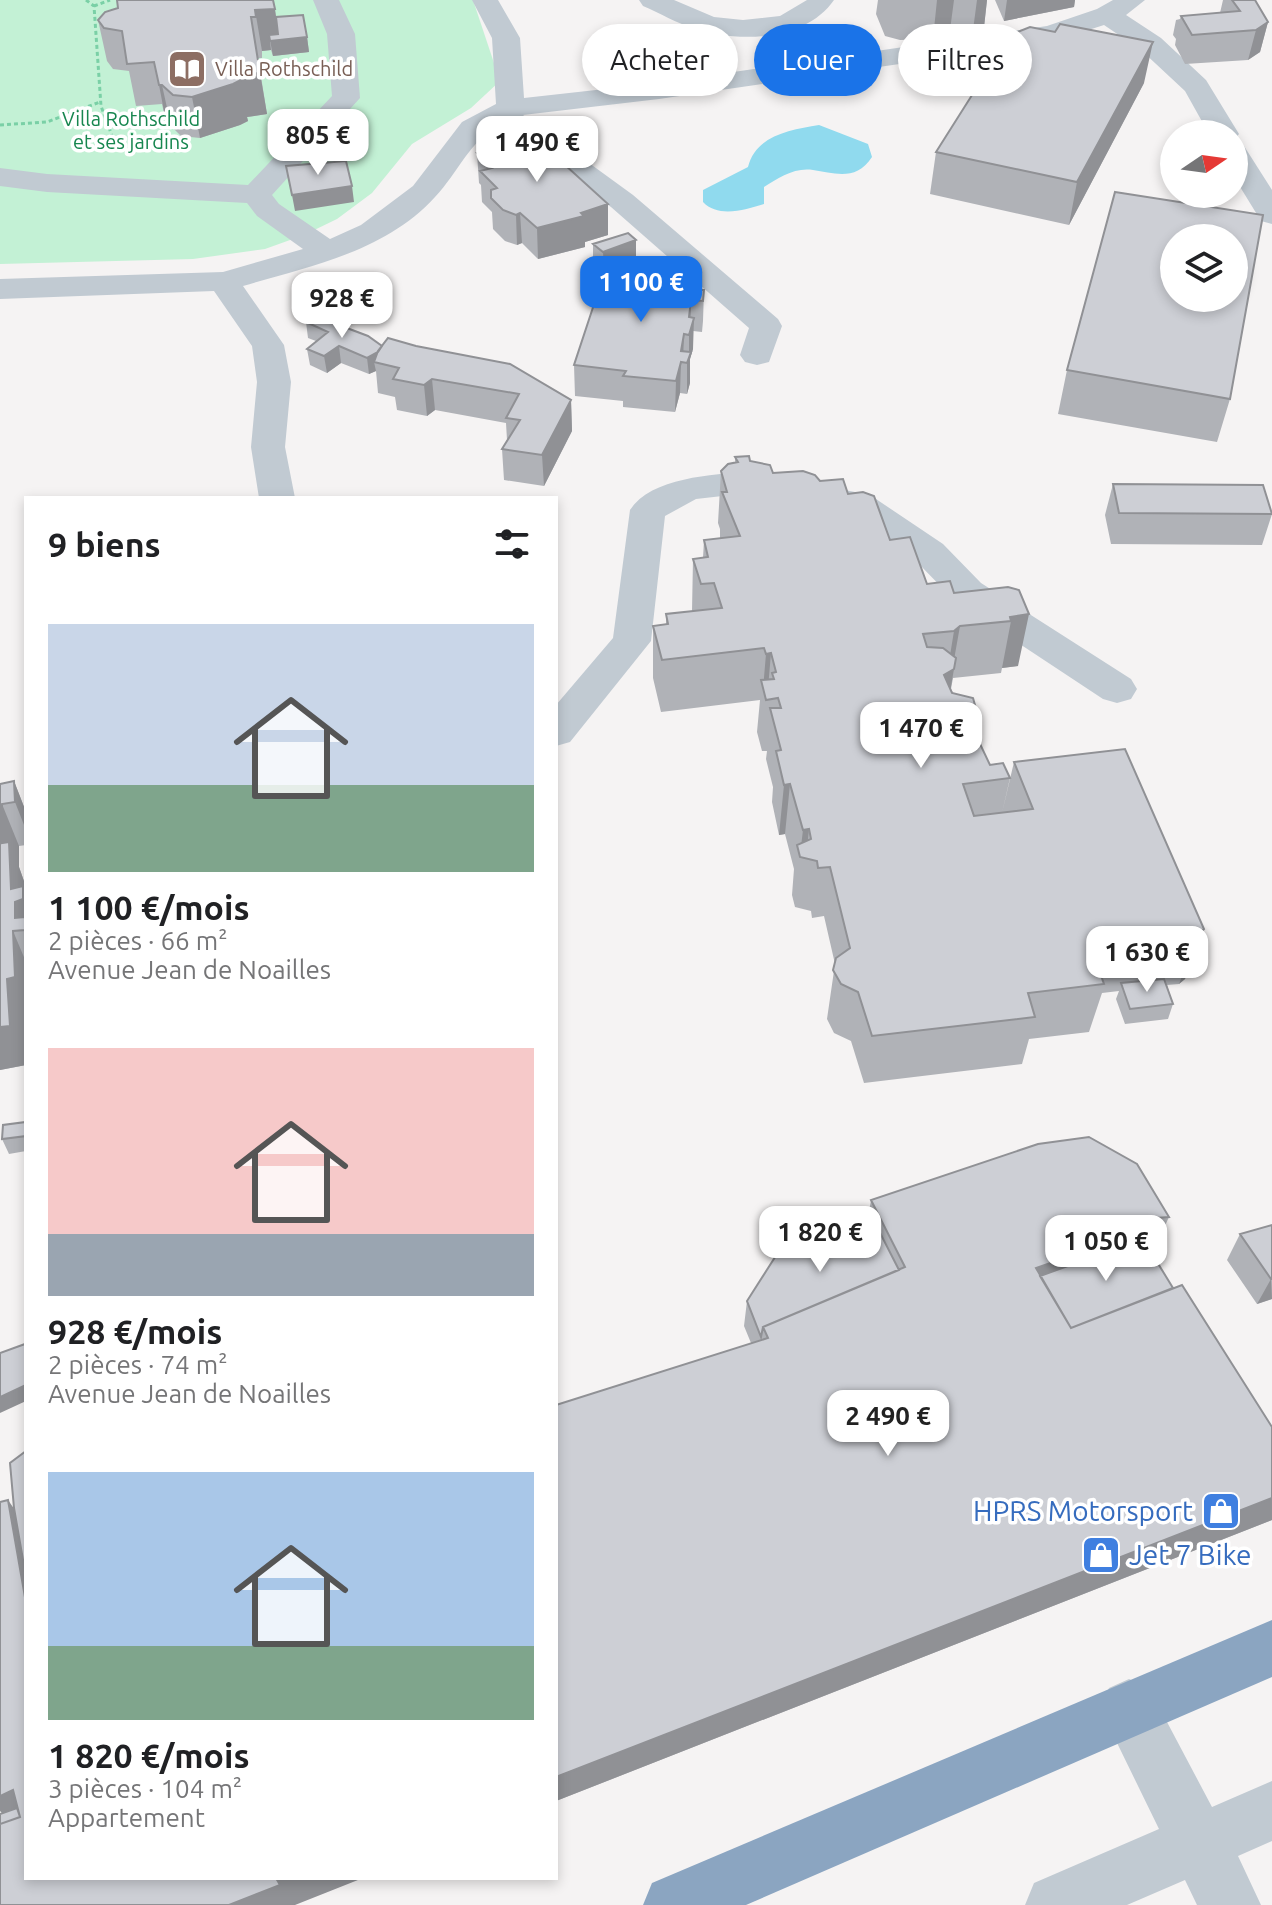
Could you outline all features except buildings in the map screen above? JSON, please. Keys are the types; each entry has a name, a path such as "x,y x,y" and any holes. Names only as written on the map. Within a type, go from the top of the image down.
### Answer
{"highway":[{"path":"674,1905 1272,1648"}],"street":[{"path":"0,177 47,183 256,194 346,98 341,34 326,0"},
{"path":"485,0 506,38 506,111"},
{"path":"652,0 713,26 764,27 794,20 821,0"},
{"path":"0,289 224,281 327,252 372,232 424,192 472,128 506,111 936,53 1051,34 1107,15 1132,0"},
{"path":"1107,15 1151,44 1196,86 1216,120"},
{"path":"506,111 622,201 766,326 757,355"},
{"path":"1248,175 1272,215"},
{"path":"256,194 268,210 327,252"},
{"path":"224,281 240,309 268,345 274,382 268,447 277,496"},
{"path":"558,730 632,641 648,510 688,489 749,482 857,503 930,553 968,592 1117,689"},
{"path":"1129,1708 1230,1905"},
{"path":"1056,1905 1197,1841 1272,1811"}],"path":[{"path":"0,125 47,122 100,102 94,6 86,0"},
{"path":"94,6 110,0"}],"green space":[{"name":"Villa Rothschild et ses jardins","path":"0,0 473,0 500,81 471,108 412,144 372,193 337,219 304,235 265,249 193,259 0,264"}],"water":[{"path":"819,125 868,144 872,157 866,165 852,173 800,170 787,174 764,187 764,204 749,208 716,210 703,202 703,190 748,167 752,156 766,141 786,132"}],"place":[{"name":"Villa Rothschild","path":"187,69"},
{"name":"HPRS Motorsport","path":"1221,1511"},
{"name":"Jet 7 Bike","path":"1101,1555"}]}
